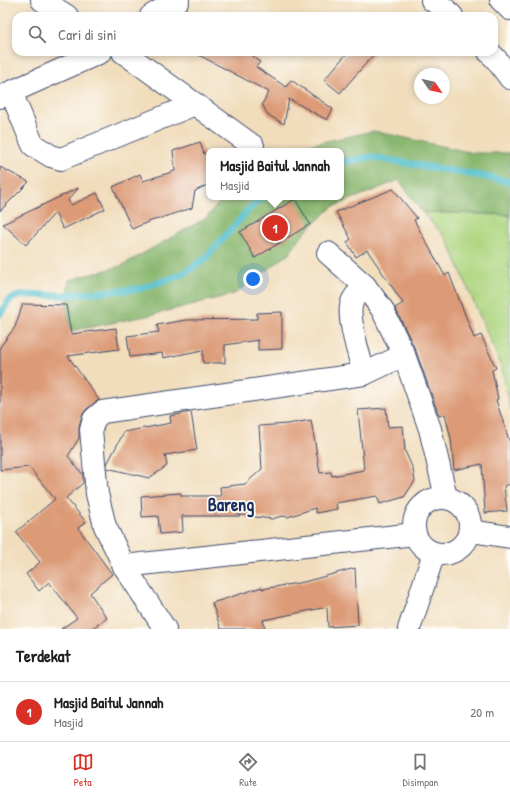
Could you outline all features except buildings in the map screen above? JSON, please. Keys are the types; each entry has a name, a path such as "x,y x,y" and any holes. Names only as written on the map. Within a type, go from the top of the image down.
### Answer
{"street":[{"path":"42,0 62,12"},
{"path":"154,10 178,0"},
{"path":"432,0 447,12"},
{"path":"501,0 510,9"},
{"path":"92,56 6,94 33,145 51,156 61,158 195,104"},
{"path":"129,56 253,146"},
{"path":"494,56 510,78"},
{"path":"328,253 365,286 382,309 404,355 430,429 446,497"},
{"path":"364,374 351,318 351,306 355,297 365,286"},
{"path":"165,629 124,566 105,526 97,494 91,430 94,419 102,412 364,374 404,355"},
{"path":"446,497 455,500 468,512 471,521 470,530 467,539 461,547 453,552 444,554 434,553 419,543 415,534 414,525 420,508 428,501 446,497"},
{"path":"470,530 510,537"},
{"path":"124,566 415,534"},
{"path":"409,629 434,553"}],"green space":[{"path":"374,131 473,153 510,153 510,215 422,212 399,180 332,207 305,232 289,254 234,294 151,315 71,331 66,305 69,280 121,266 206,218 221,200 344,200 344,148 304,148 313,144"},
{"path":"422,212 510,215 510,409 502,368 447,239"}],"waterway":[{"path":"344,162 371,157 510,182"},
{"path":"0,314 10,299 22,295 63,295 139,289 181,275 205,259 249,209 260,200"}],"place":[{"name":"Masjid Baitul Jannah","path":"275,228"}],"district":[{"name":"Bareng","path":"231,505"}]}
